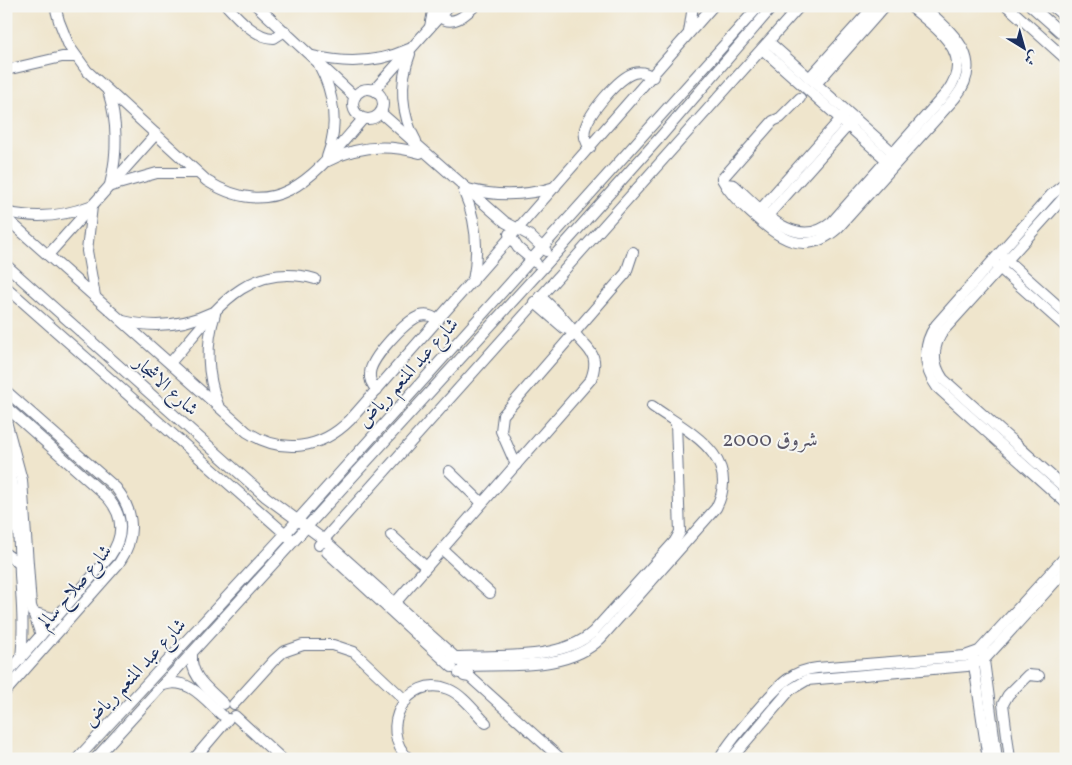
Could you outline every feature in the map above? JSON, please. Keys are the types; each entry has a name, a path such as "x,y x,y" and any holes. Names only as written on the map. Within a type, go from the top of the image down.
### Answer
{"street":[{"path":"56,6 63,34 76,57 108,90 197,173 213,185 231,194 258,197 284,193 296,187 325,163 363,119"},
{"path":"227,6 245,24 264,37 274,38 285,31"},
{"path":"257,6 312,56 333,74 341,78 357,95"},
{"path":"430,28 434,6"},
{"path":"374,90 450,6"},
{"path":"440,17 446,21 454,21 475,6"},
{"path":"689,33 693,6"},
{"path":"6,218 219,407 259,440 287,447 301,447 328,438 340,430 653,77 713,6"},
{"name":"شارع عبد المنعم رياض","path":"77,759 298,520 759,6"},
{"name":"شارع عبد المنعم رياض","path":"95,759 553,257 773,6"},
{"path":"321,542 800,6"},
{"path":"813,81 874,6"},
{"path":"813,81 885,6"},
{"path":"800,98 780,118 773,121 723,176 722,180 726,184 734,185 762,215 777,236 792,242 809,243 824,238 838,228 894,160 947,92 954,80 957,67 955,53 949,41 910,6"},
{"path":"894,160 960,92 967,72 966,57 961,43 923,6"},
{"path":"1007,6 1066,59"},
{"path":"1032,6 1066,37"},
{"path":"1052,6 1066,18"},
{"path":"765,46 813,81 848,119"},
{"path":"765,46 894,160"},
{"path":"312,56 346,62 369,61 391,56 412,48"},
{"path":"412,48 405,71 403,97 408,123 420,150"},
{"path":"312,56 329,88 334,113 332,138 325,163"},
{"path":"6,70 62,57 76,57"},
{"path":"590,148 586,140 585,128 609,94 634,73 644,72 653,77"},
{"path":"366,89 374,90 383,100 380,114 369,120 363,119 354,110 357,95 366,89"},
{"path":"108,90 114,117 116,145 110,186"},
{"path":"380,114 465,190 502,226 518,248 542,269"},
{"path":"762,215 848,119"},
{"path":"48,255 156,134"},
{"path":"325,163 347,153 371,148 420,150"},
{"path":"110,186 157,173 197,173"},
{"path":"1066,183 1056,190 940,336 934,355 937,368 948,384 1066,489"},
{"path":"465,190 518,195 556,187"},
{"path":"465,190 505,222 534,238 553,257"},
{"path":"465,190 476,229 477,255 473,281"},
{"path":"1066,195 999,260 932,331 925,352 927,367 937,387 1066,503"},
{"path":"6,212 30,216 56,216 93,205"},
{"path":"93,205 87,251 95,296"},
{"path":"516,465 501,431 503,415 626,273 633,252"},
{"path":"999,260 1066,313"},
{"path":"999,260 1066,327"},
{"name":"شارع الاشجار","path":"6,265 260,491 298,520 305,529 321,542"},
{"path":"170,364 236,291 260,278 288,274 315,279"},
{"name":"شارع الاشجار","path":"8,290 294,542"},
{"path":"395,603 591,379 594,367 592,355 586,344 574,331 570,323 537,299"},
{"path":"122,321 146,325 170,324 194,320 216,311"},
{"path":"216,311 210,335 208,359 211,384 219,407"},
{"path":"52,327 62,315"},
{"path":"377,390 370,379 370,370 394,336 420,316 430,316 438,321"},
{"name":"شارع صلاح سالم","path":"6,391 116,488 128,508 132,531 130,542 119,563 6,691"},
{"path":"321,542 452,660 554,652 573,647 593,632 716,508 722,493 724,477 720,463 712,451 652,406"},
{"path":"8,415 25,498 32,612 42,635"},
{"name":"شارع صلاح سالم","path":"6,675 117,546 120,536 120,519 114,504 8,415"},
{"path":"462,670 556,661 584,652 602,638 669,554 682,527 676,423"},
{"path":"6,454 13,480 17,522 23,634 21,659"},
{"path":"449,471 482,503"},
{"path":"6,533 17,522"},
{"path":"391,535 426,567"},
{"path":"321,542 395,603 462,670 561,759"},
{"path":"442,549 490,593"},
{"path":"6,554 20,564"},
{"path":"731,759 790,690 807,680 978,657 1048,583 1066,556"},
{"path":"1048,583 1066,570"},
{"path":"32,612 56,619"},
{"path":"187,640 194,652 196,675 229,704 237,708 194,759"},
{"path":"228,717 221,708 229,704 283,652 296,646 338,646 354,652 406,701"},
{"path":"978,657 997,759"},
{"path":"720,759 727,746 779,688 789,678 801,672 817,668 978,657"},
{"path":"978,657 988,759"},
{"path":"1010,759 1003,707 1006,698 1028,675 1039,676"},
{"path":"163,686 177,683 186,685 282,759"},
{"path":"409,759 400,750 394,733 396,716 406,701 416,692 428,687 446,688 458,695 486,723"},
{"path":"132,700 141,709"},
{"path":"992,724 1005,723"}],"district":[{"name":"شروق 2000","path":"770,439"}]}
